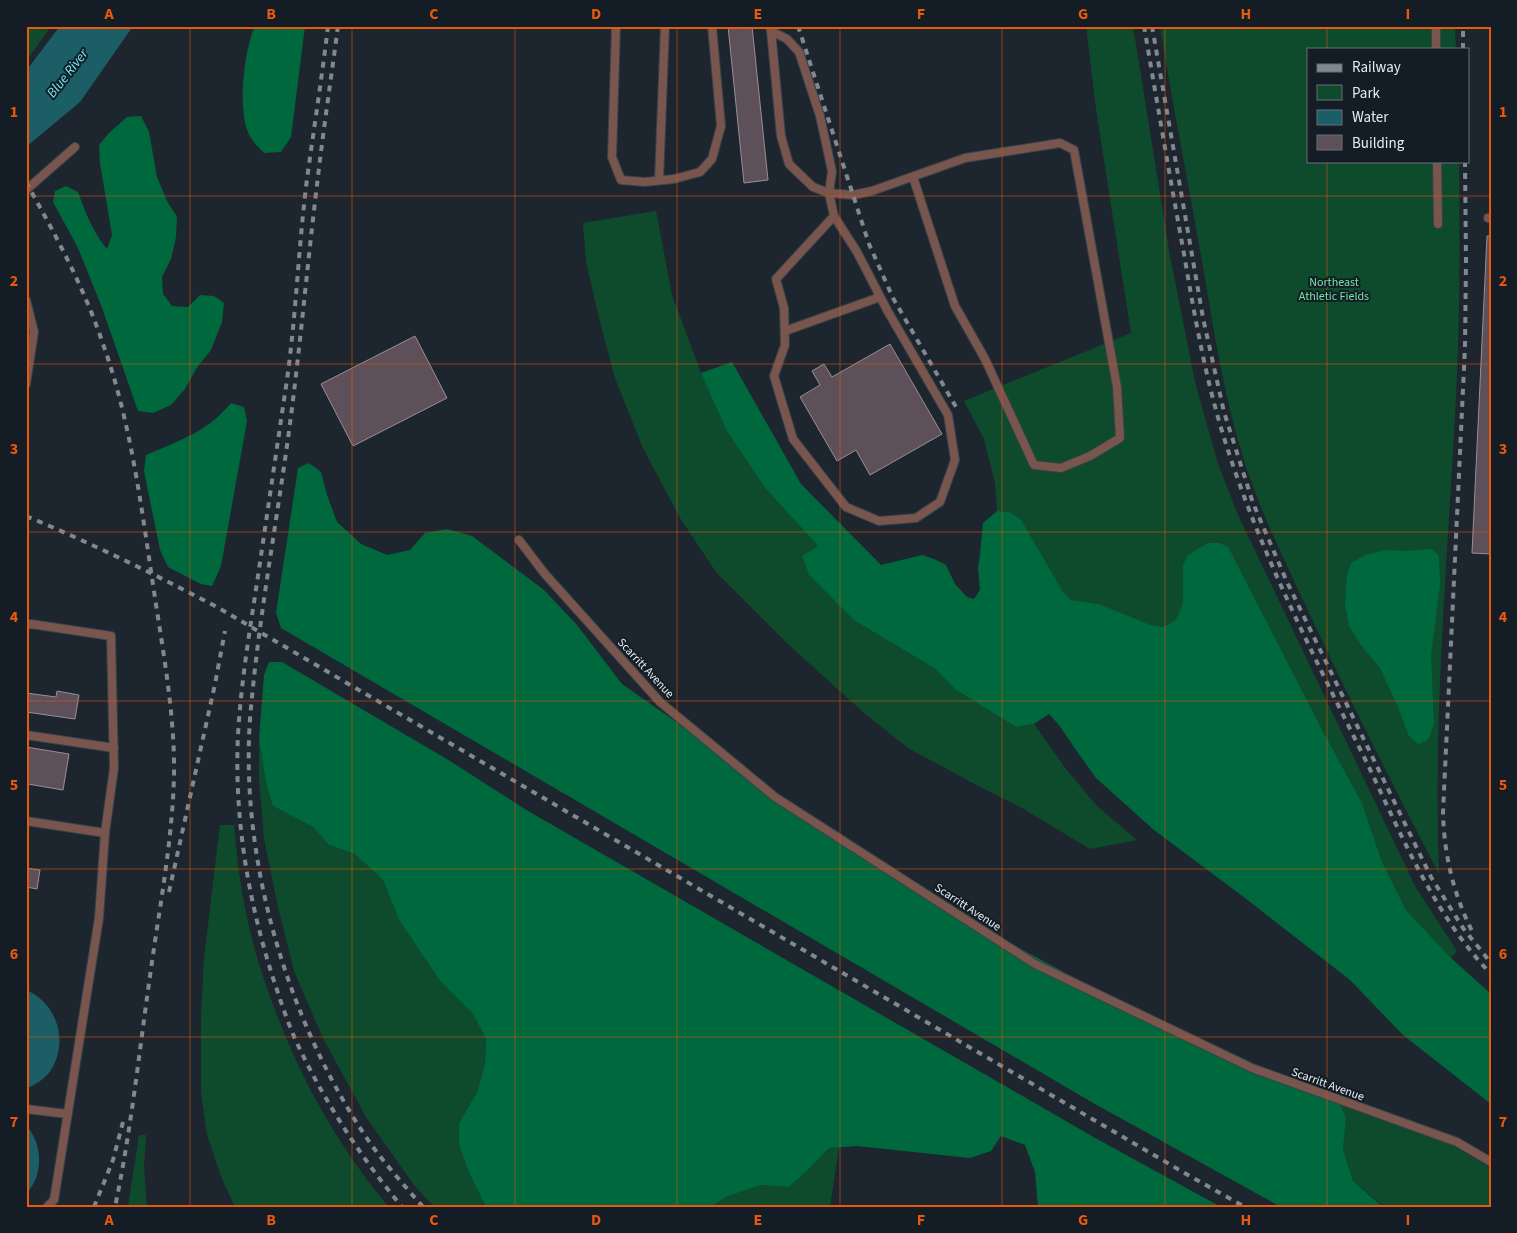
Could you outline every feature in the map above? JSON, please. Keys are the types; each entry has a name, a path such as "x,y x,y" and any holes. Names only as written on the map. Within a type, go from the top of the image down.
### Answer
{"lane":[{"path":"616,26 612,157 620,180 645,182 674,179 700,172 712,159 720,126 712,26"},
{"path":"660,180 665,26"},
{"path":"1436,26 1436,48"},
{"path":"771,29 787,39 798,52 820,116 832,171 829,193 834,216 857,252 880,297 948,415 955,460 940,502 916,518 879,522 846,507 793,439 774,376 785,345 784,308 776,279 834,216"},
{"path":"771,29 781,136 789,164 813,187 829,193 853,195 872,191 965,158 1060,143 1074,150 1117,387 1120,438 1090,456 1061,468 1034,465 985,359 955,306 912,177"},
{"path":"26,190 75,147"},
{"path":"1437,162 1438,224"},
{"path":"785,331 880,297"},
{"path":"26,300 34,332 32,355 26,384"},
{"name":"Scarritt Avenue","path":"519,540 545,574 660,702 698,734 775,797 1035,964 1252,1068 1457,1142 1491,1162"},
{"path":"26,625 31,624 111,636 114,768 104,833 99,918 53,1203 47,1207"},
{"path":"26,735 114,748"},
{"path":"26,821 104,833"},
{"path":"26,1109 68,1114"}],"green space":[{"path":"26,26 51,26 26,62"},
{"path":"255,26 305,26 291,137 281,152 264,153 252,140 246,128 243,82 248,50"},
{"path":"1086,26 1133,26 1170,256 1195,382 1218,464 1238,515 1416,888 1457,951 1451,958 1406,910 1382,862 1362,803 1319,724 1183,565 1183,603 1176,621 1163,627 1151,625 1099,604 1070,600 1009,512 997,511 995,483 984,439 964,401 1131,333 1096,109"},
{"name":"Northeast Athletic Fields","path":"1160,26 1455,26 1456,48 1307,48 1307,162 1459,162 1458,351 1439,701 1439,874 1327,651 1271,531 1250,478 1234,426 1222,373"},
{"path":"141,116 149,132 157,177 167,201 177,217 176,237 171,259 162,277 163,294 172,306 188,307 200,295 214,296 224,303 222,322 211,350 196,369 185,389 171,405 153,413 138,411 101,305 78,248 53,202 55,191 66,186 78,192 90,222 107,249 112,235 100,163 99,145 127,117"},
{"path":"656,211 672,295 701,373 766,489 818,546 855,621 934,668 956,690 1016,727 1034,724 1066,769 1097,806 1137,840 1090,849 1022,808 908,748 864,713 789,645 716,572 680,518 643,448 615,378 586,262 583,223"},
{"path":"732,362 801,484 881,565 922,555 934,559 946,565 955,584 967,597 974,599 980,590 978,568 983,523 997,511 1009,512 1021,520 1063,592 1071,600 1099,604 1151,625 1163,627 1176,620 1183,603 1183,565 1188,555 1208,543 1219,543 1228,547 1362,803 1382,862 1406,910 1451,958 1491,994 1491,1104 1403,1035 1350,980 1154,830 1096,778 1059,725 1049,714 1034,724 1016,727 956,690 934,668 855,621 809,575 802,556 818,546 766,489 727,431 701,373"},
{"path":"231,403 244,407 247,421 221,566 212,586 201,584 168,567 160,550 144,471 146,455 202,429"},
{"path":"309,463 321,472 337,522 361,544 387,555 410,550 425,533 447,529 472,536 544,590 577,625 622,684 685,728 789,807 962,917 1214,1053 1337,1098 1346,1117 1343,1150 1353,1181 1383,1207 1281,1207 1095,1104 281,628 276,613 298,468"},
{"path":"1432,549 1439,556 1440,585 1431,655 1434,724 1428,740 1418,744 1409,736 1380,668 1361,645 1349,626 1345,605 1347,575 1351,563 1365,555 1386,550"},
{"path":"269,662 282,662 450,761 528,811 1097,1139 1221,1207 1038,1207 1035,1172 1025,1145 1001,1136 991,1151 970,1158 857,1146 829,1148 789,1187 761,1185 726,1197 711,1207 486,1207 469,1173 459,1145 459,1123 477,1092 485,1063 486,1039 473,1014 440,981 399,920 383,880 355,854 329,845 313,827 273,806 266,784 259,739 264,675"},
{"path":"259,739 266,784 273,806 313,827 329,845 355,854 383,880 399,920 440,981 473,1014 486,1039 485,1063 477,1092 459,1123 459,1145 469,1173 486,1207 434,1207 414,1185 366,1117 323,1038 294,971 278,907 264,839 259,779"},
{"path":"220,825 234,825 238,863 251,937 275,1010 297,1063 338,1138 389,1207 235,1207 222,1179 207,1135 201,1091 201,1018 204,958"},
{"path":"1337,1098 1420,1126 1491,1168 1491,1207 1383,1206 1353,1181 1343,1150 1346,1117"},
{"path":"139,1135 146,1135 144,1167 147,1207 128,1207"},
{"path":"839,1147 830,1207 711,1207 726,1197 761,1185 789,1187 829,1148"}],"water":[{"name":"Blue River","path":"60,26 133,26 80,102 26,147 26,71"},
{"path":"26,990 37,996 52,1013 57,1024 59,1047 51,1070 40,1081 26,1089"},
{"path":"26,1125 36,1141 39,1160 36,1178 26,1194"}],"building":[{"path":"728,26 752,26 768,180 744,183"},
{"path":"1487,236 1491,236 1491,554 1472,553"},
{"path":"415,336 447,398 353,446 321,384"},
{"path":"890,344 942,434 870,475 856,450 837,461 800,397 820,385 812,371 824,364 832,377"},
{"path":"57,691 79,695 75,719 26,712 26,693 56,697"},
{"path":"26,747 69,754 63,790 28,784 26,789"},
{"path":"26,868 40,870 37,889 26,887"}],"railway":[{"path":"328,26 307,179 289,366 239,715 238,797 245,858 256,919 273,978 290,1026 318,1085 357,1148 402,1207"},
{"path":"338,26 319,165 297,370 253,683 249,773 253,828 262,883 275,938 293,992 314,1044 340,1094 374,1149 423,1207"},
{"path":"798,26 869,244 893,298 956,407"},
{"path":"1144,26 1202,350 1219,421 1255,526 1290,606 1421,874 1452,926 1491,974"},
{"path":"1152,26 1203,318 1224,412 1253,503 1287,582 1431,877 1463,928 1491,963"},
{"path":"1463,26 1463,48"},
{"path":"1465,162 1465,347 1443,812 1445,843 1451,873 1465,917 1472,931"},
{"path":"26,182 78,281 95,323 122,406 135,469 162,642 173,732 173,802 168,852 130,1121 115,1207"},
{"path":"26,516 122,559 217,607 1245,1207"},
{"path":"169,892 225,631"},
{"path":"94,1207 113,1160 123,1122"}]}
